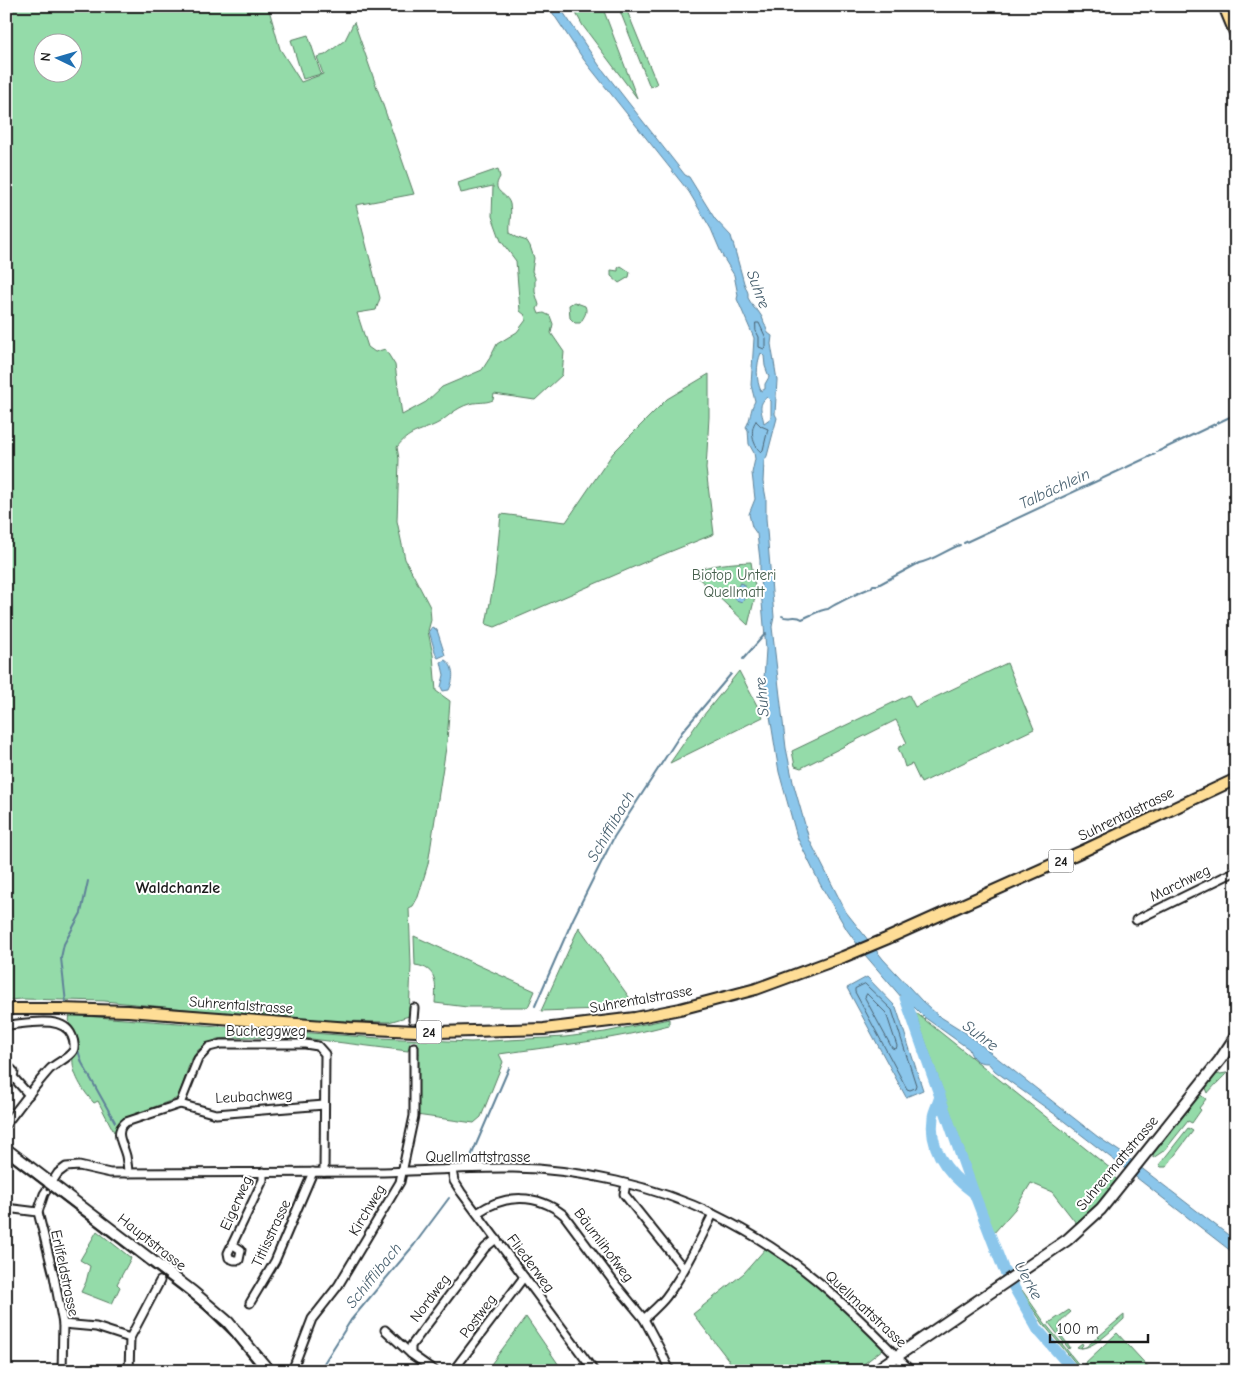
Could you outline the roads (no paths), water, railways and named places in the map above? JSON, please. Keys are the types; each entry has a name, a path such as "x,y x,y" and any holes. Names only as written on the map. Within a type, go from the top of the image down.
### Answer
{"main road":[{"path":"1224,6 1236,35"},
{"name":"Suhrentalstrasse","path":"6,1009 128,1012 396,1031 482,1032 536,1030 636,1018 680,1009 756,989 842,957 1085,850 1236,779"}],"street":[{"name":"Marchweg","path":"1136,920 1236,871"},
{"path":"413,1020 414,1008"},
{"path":"6,1025 50,1022 60,1024 69,1029 74,1039 72,1053 50,1068 6,1124"},
{"name":"Suhrenmattstrasse","path":"875,1371 1067,1240 1100,1209 1220,1060 1236,1036"},
{"name":"Bucheggweg","path":"180,1104 198,1059 209,1047 220,1044 305,1044 318,1046 325,1054 324,1172"},
{"name":"Kirchweg","path":"292,1371 312,1319 338,1286 400,1182 414,1116 414,1047"},
{"path":"6,1069 11,1069 14,1072 10,1076 29,1095"},
{"path":"128,1173 126,1156 118,1136 120,1127 126,1122 180,1104"},
{"name":"Leubachweg","path":"180,1104 216,1114 324,1105"},
{"name":"Hauptstrasse","path":"6,1149 200,1298 234,1329 269,1371"},
{"name":"Quellmattstrasse","path":"52,1184 61,1170 73,1166 110,1173 324,1172 514,1168 573,1173 626,1184 670,1197 713,1214 741,1228 793,1263 839,1299 911,1371"},
{"name":"Fliederweg","path":"452,1170 454,1181 594,1371"},
{"name":"Eigerweg","path":"232,1244 263,1180 263,1172"},
{"name":"Titlisstrasse","path":"250,1303 275,1261 313,1172"},
{"name":"Erlifeldstrasse","path":"52,1184 44,1194 38,1212 54,1276 62,1324 62,1371"},
{"path":"626,1184 624,1194 684,1269"},
{"name":"Bäumlihofweg","path":"477,1213 487,1206 503,1200 521,1198 554,1207 564,1215 644,1319 670,1371"},
{"path":"6,1208 38,1212"},
{"path":"644,1319 665,1298 684,1269 713,1214"},
{"name":"Nordweg","path":"411,1354 411,1346 485,1248 496,1239"},
{"name":"Postweg","path":"453,1371 524,1277"},
{"path":"129,1371 130,1338 160,1280"},
{"path":"62,1324 96,1327 130,1338"},
{"path":"385,1330 411,1354 434,1371"}],"water":[{"path":"548,6 559,6 599,65 685,175 689,177 715,219 731,236 748,298 762,317 768,333 772,336 771,344 777,380 775,414 777,418 764,461 763,482 766,498 774,617 772,627 786,748 793,782 809,839 846,912 883,959 922,1001 939,1016 963,1031 1098,1137 1122,1153 1236,1241 1236,1255 1056,1115 995,1071 988,1063 976,1060 969,1049 924,1017 905,998 902,998 865,955 847,930 820,884 797,837 779,772 764,679 766,649 760,560 757,534 752,527 749,514 755,499 752,473 755,459 749,444 746,427 755,401 751,385 754,338 737,299 734,275 723,257 711,229 689,192 584,60","holes":["761,353 764,356 769,377 765,384 765,389 761,391 757,372","767,397 771,401 771,418 764,423 761,406"]},
{"path":"740,583 745,585 745,598 742,602 736,600 734,595"},
{"path":"432,627 437,630 445,655 438,658 429,631"},
{"path":"445,660 451,666 453,678 449,690 443,691 441,687 444,675 441,662"},
{"path":"867,977 896,1007 923,1090 906,1097 847,988"}],"waterway":[{"name":"Talbächlein","path":"1157,452 1236,414"},
{"name":"Talbächlein","path":"964,543 1155,454"},
{"name":"Talbächlein","path":"782,616 802,619 828,609 871,588 873,585 878,585 919,563 930,560 960,545"},
{"path":"743,659 766,633"},
{"name":"Schifflibach","path":"535,1006 573,919 614,837 682,732 731,674"},
{"path":"66,1003 61,958 64,944 81,913 88,881"},
{"name":"Uerke","path":"905,998 974,1193 1003,1268 1038,1330 1074,1371"},
{"path":"78,1050 82,1063 115,1122"},
{"name":"Schifflibach","path":"469,1161 509,1068"},
{"name":"Uerke","path":"940,1095 932,1129 937,1151 942,1161 956,1178 974,1193"},
{"name":"Schifflibach","path":"319,1371 351,1320 414,1245 449,1198"}],"tunnel":[{"path":"413,1020 414,1047"}],"railway":[{"path":"1234,6 1236,10"},
{"path":"6,1157 202,1307 232,1336 260,1371"}],"district":[{"name":"Waldchanzle","path":"178,887"}],"water label":[{"name":"Suhre","path":"759,289"},
{"name":"Suhre","path":"761,697"},
{"name":"Suhre","path":"981,1035"}],"park label":[{"name":"Biotop Unteri Quellmatt","path":"734,584"}]}
